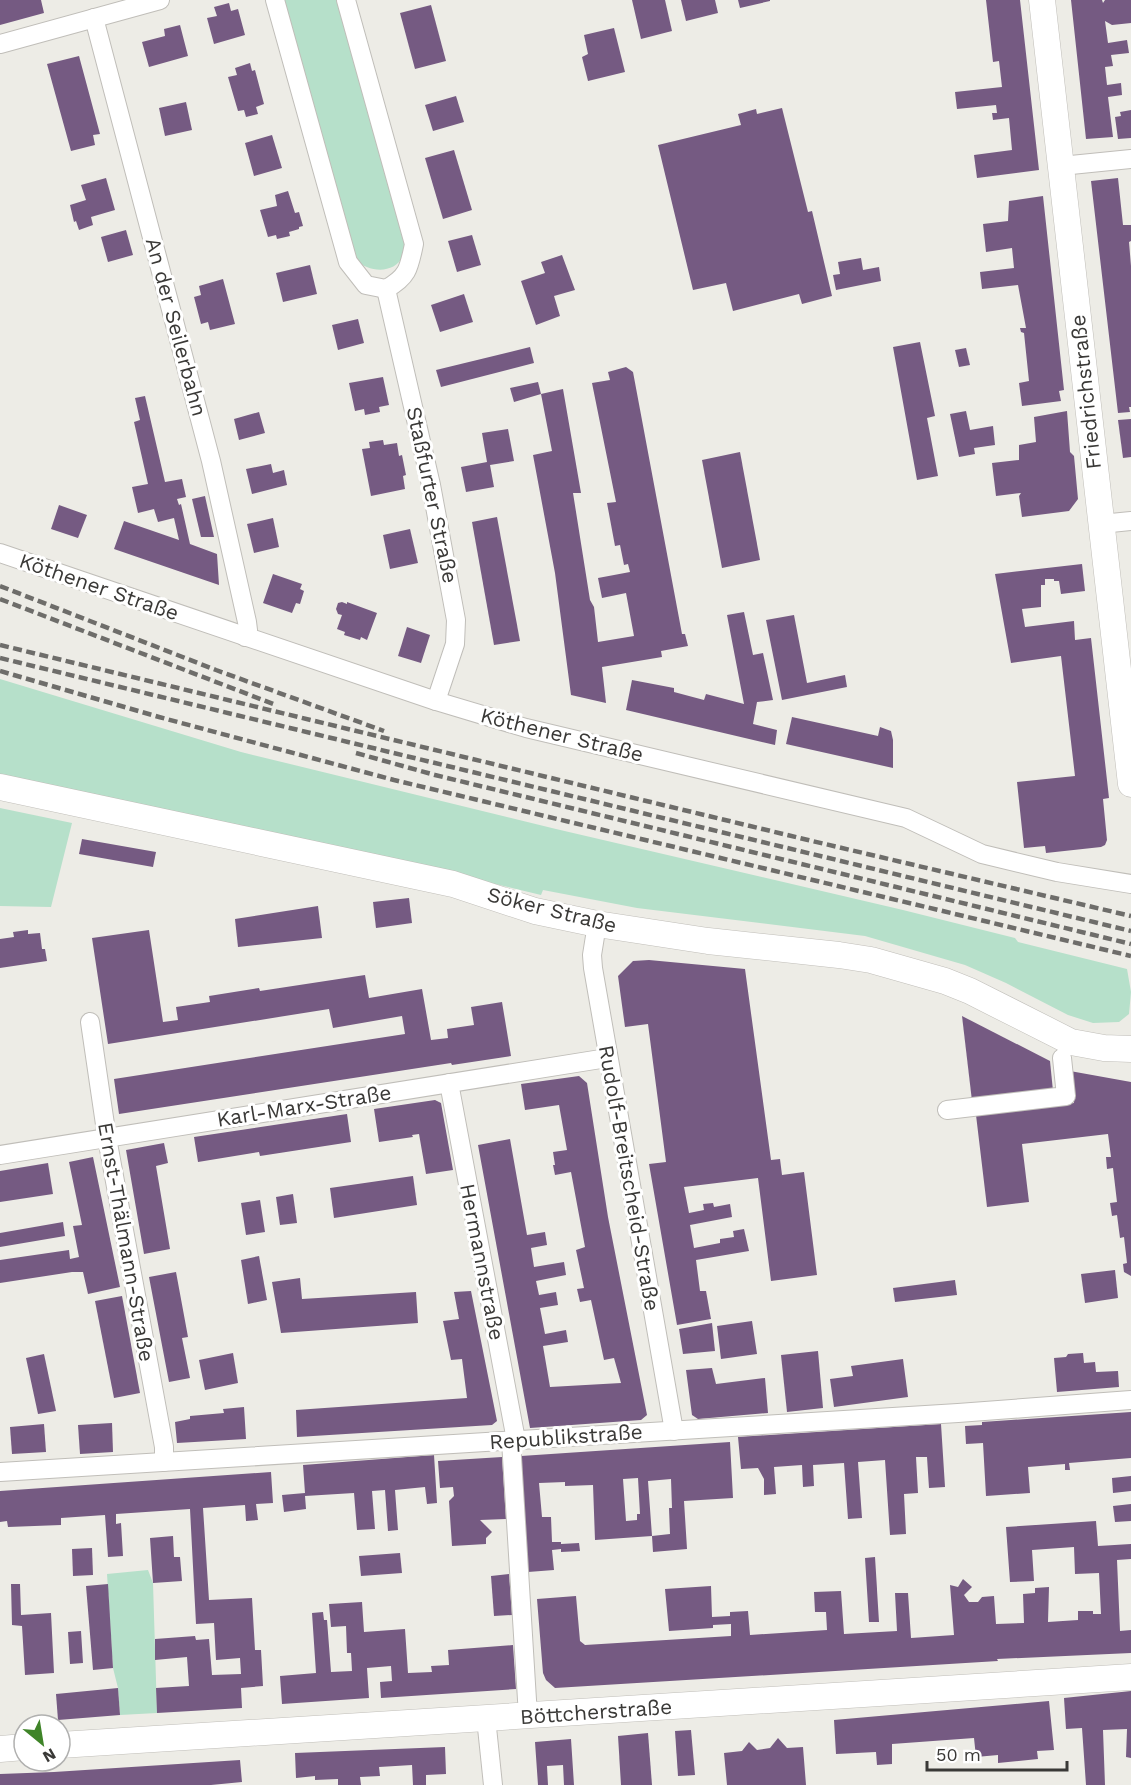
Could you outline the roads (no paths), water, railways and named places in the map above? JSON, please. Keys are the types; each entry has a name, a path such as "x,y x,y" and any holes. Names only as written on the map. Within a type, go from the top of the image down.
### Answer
{"street":[{"path":"0,44 160,0"},
{"path":"275,0 348,262 366,285 386,289 400,282 410,264 414,244 346,0"},
{"name":"Friedrichstraße","path":"1042,0 1131,784"},
{"name":"An der Seilerbahn","path":"94,18 211,461 245,611 248,630 245,638"},
{"path":"1061,166 1131,159"},
{"name":"Staßfurter Straße","path":"386,289 431,485 456,620 455,644 436,701"},
{"path":"1101,524 1131,521"},
{"name":"Köthener Straße","path":"0,553 245,638 526,728 906,818 982,854 998,859 1057,872 1131,884"},
{"name":"Söker Straße","path":"0,787 453,884 535,911 597,924 708,941 871,960 945,981 970,991 1071,1042 1104,1048 1131,1049"},
{"name":"Rudolf-Breitscheid-Straße","path":"597,924 592,968 674,1431"},
{"name":"Ernst-Thälmann-Straße","path":"90,1022 107,1138 164,1447 164,1462"},
{"name":"Karl-Marx-Straße","path":"0,1155 607,1058"},
{"path":"947,1110 1066,1096 1062,1058"},
{"name":"Hermannstraße","path":"449,1083 513,1441 528,1716"},
{"name":"Republikstraße","path":"0,1472 958,1413 1131,1400"},
{"name":"Böttcherstraße","path":"72,1744 1131,1677"},
{"path":"486,1718 493,1785"}],"railway":[{"path":"0,586 216,670 384,731"},
{"path":"0,599 276,705"},
{"path":"0,645 1131,916"},
{"path":"0,658 1131,931"},
{"path":"0,671 159,717 394,780 1131,956"},
{"path":"356,753 435,775 1131,944"}]}
